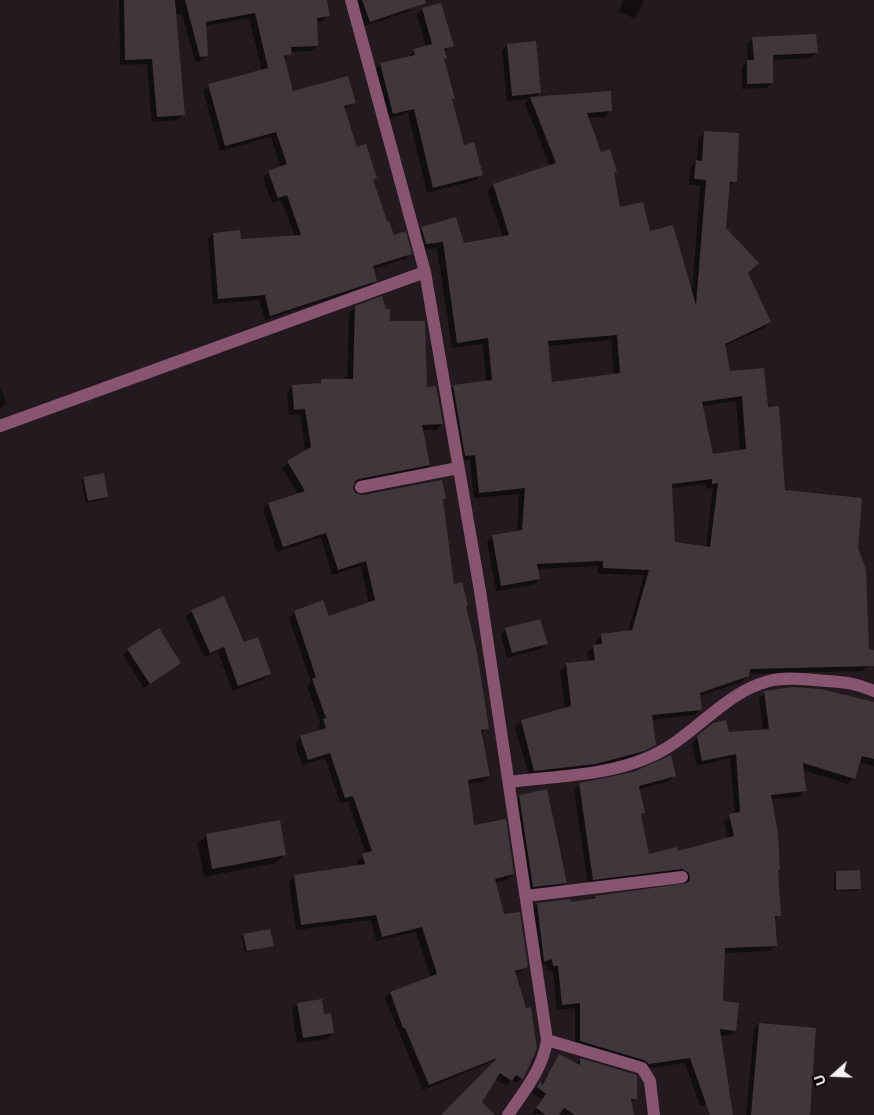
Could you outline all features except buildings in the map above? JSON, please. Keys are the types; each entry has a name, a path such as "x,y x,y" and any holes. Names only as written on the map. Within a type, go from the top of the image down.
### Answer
{"street":[{"path":"351,0 425,272 480,591 547,1040 545,1057 508,1115"},
{"path":"0,426 425,272"},
{"path":"361,487 458,468"},
{"path":"509,782 620,768 648,758 663,750 731,699 769,681 785,678 856,683 874,691"},
{"path":"526,896 682,877"},
{"path":"547,1040 642,1068 650,1081 654,1115"}]}
